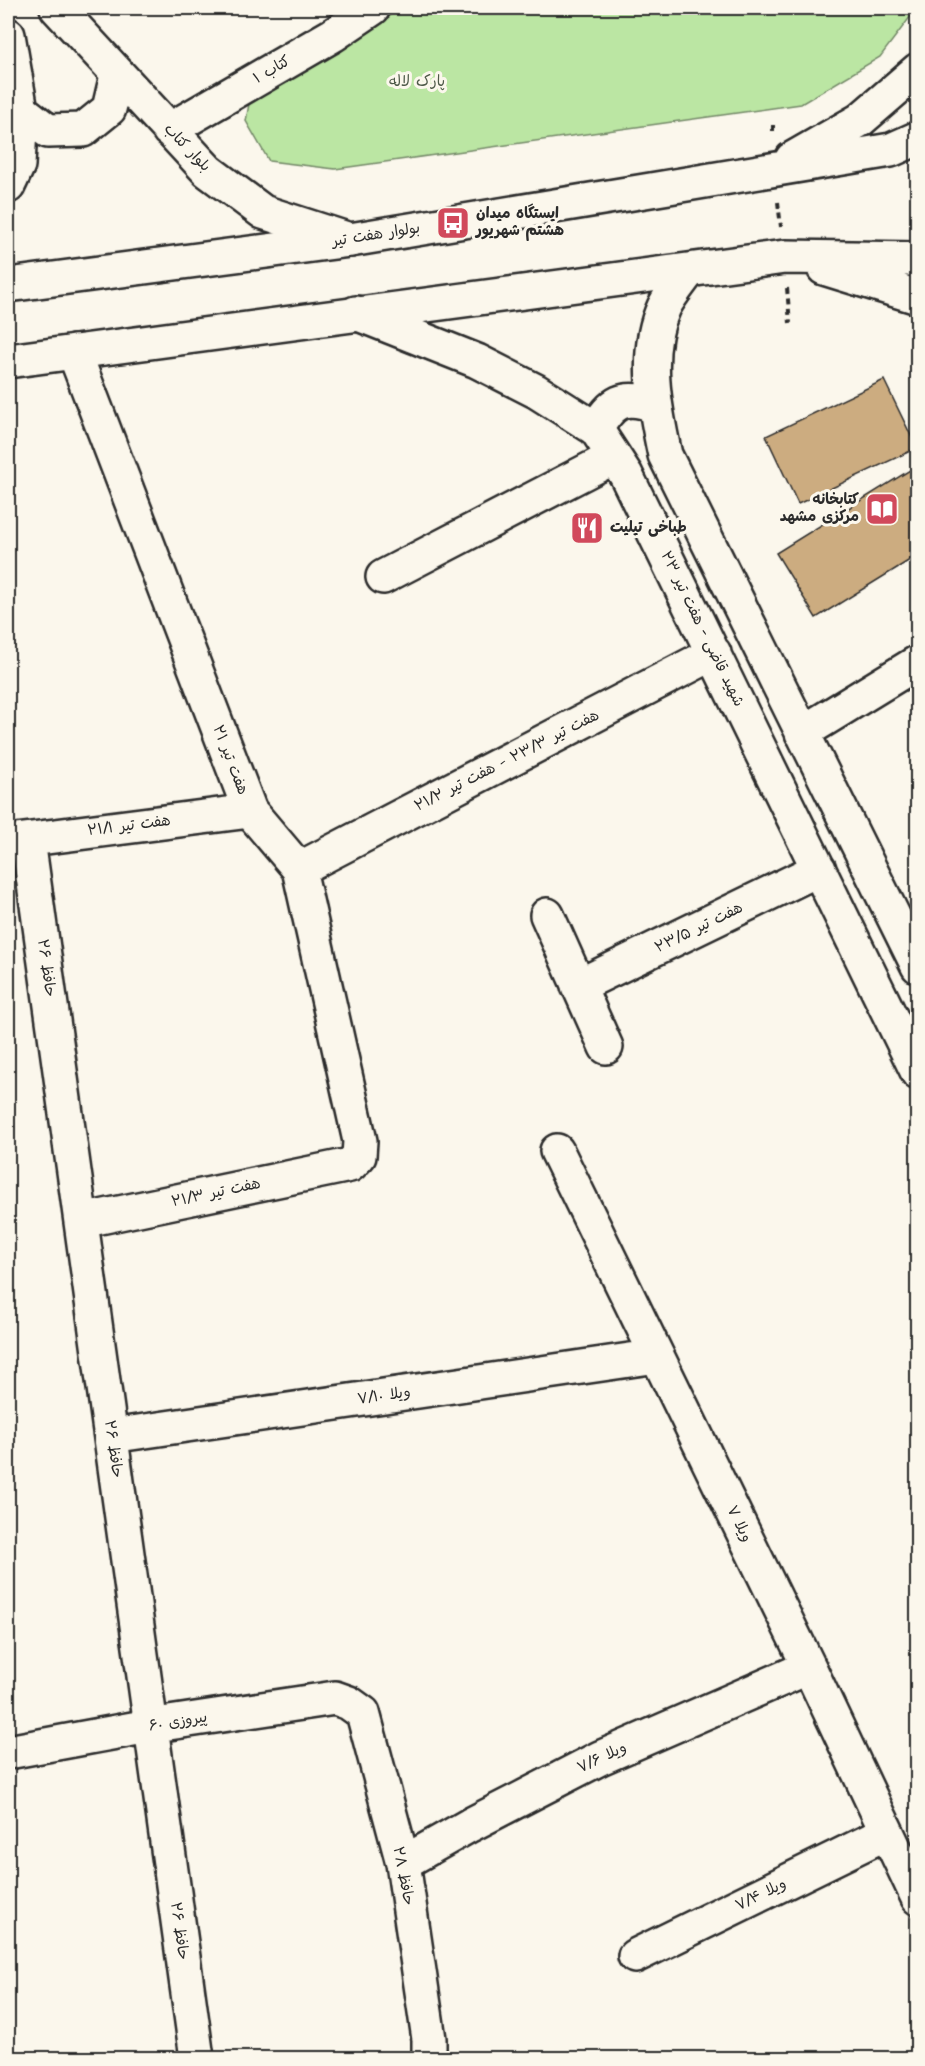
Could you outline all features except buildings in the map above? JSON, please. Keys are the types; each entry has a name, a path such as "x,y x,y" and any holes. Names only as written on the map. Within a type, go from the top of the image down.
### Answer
{"street":[{"name":"بلوار کتاب","path":"57,8 207,171 263,212 350,240"},
{"name":"کتاب ۱","path":"169,130 333,35 374,8"},
{"path":"8,35 21,110 18,165 8,186"},
{"path":"774,170 860,120 918,70"},
{"path":"21,110 48,130 82,130 109,109 117,75"},
{"name":"بولوار هفت تیر","path":"8,285 350,240 891,150 918,138"},
{"path":"785,257 918,297"},
{"path":"8,361 356,313 688,272 785,257 918,259"},
{"path":"688,272 664,307 654,339 654,405 665,455 918,966"},
{"name":"شهید قاضی - هفت تیر ۲۳","path":"356,313 477,361 536,391 596,429 626,475 918,1073"},
{"name":"هفت تیر ۲۱","path":"74,352 250,811 299,869 360,1141 359,1156 350,1165"},
{"path":"596,429 606,412 620,402 635,398 654,405"},
{"path":"383,577 614,457"},
{"name":"هفت تیر ۲۳/۳ - هفت تیر ۲۱/۲","path":"299,869 714,653"},
{"path":"802,732 918,662"},
{"name":"هفت تیر ۲۱/۱","path":"18,841 250,811"},
{"name":"حافظ ۲۶","path":"18,841 81,1221 149,1726 197,2058"},
{"name":"هفت تیر ۲۳/۵","path":"578,986 819,869"},
{"path":"547,915 606,1047"},
{"name":"ویلا ۷","path":"557,1151 918,1898"},
{"name":"هفت تیر ۲۱/۳","path":"81,1221 350,1165"},
{"name":"ویلا ۷/۱۰","path":"111,1436 657,1356"},
{"name":"ویلا ۷/۶","path":"403,1863 470,1825 600,1758 808,1667"},
{"name":"پیروزی ۶۰","path":"8,1752 149,1726 335,1698 349,1703"},
{"name":"حافظ ۲۸","path":"349,1703 363,1713 403,1863 429,2039 429,2058"},
{"name":"ویلا ۷/۴","path":"635,1956 886,1833"}],"green space":[{"name":"پارک لاله","path":"399,8 917,8 880,57 801,104 335,169 269,161 246,121 251,92"}],"place":[{"name":"ایستگاه میدان هشتم شهریور","path":"453,223"},
{"name":"کتابخانه مرکزی مشهد","path":"882,509"},
{"name":"طباخی تیلیت","path":"587,528"}]}
